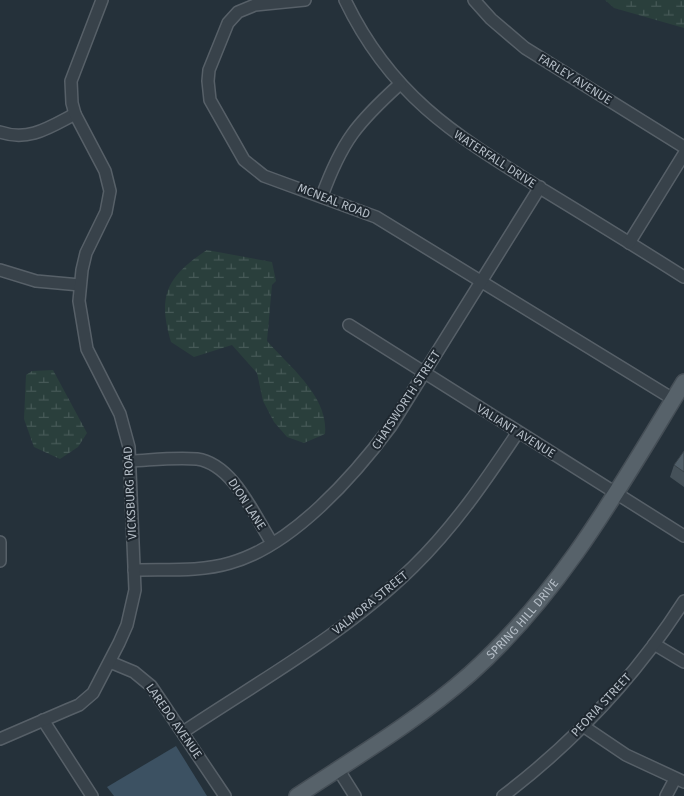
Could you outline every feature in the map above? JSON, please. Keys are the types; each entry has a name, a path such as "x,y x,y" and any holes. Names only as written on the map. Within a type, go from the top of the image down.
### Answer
{"main road":[{"name":"SPRING HILL DRIVE","path":"297,796 418,716 496,649 534,608 568,565 679,394"}],"street":[{"name":"VICKSBURG ROAD","path":"0,739 68,710 86,700 99,684 110,662 126,625 131,608 134,570 130,462 120,414 87,349 80,316 80,285 86,253 106,212 110,191 105,171 75,114 71,92 72,76 102,0"},
{"name":"MCNEAL ROAD","path":"305,0 254,5 238,12 228,24 212,62 208,91 214,109 244,160 264,176 376,217 481,282 679,394"},
{"name":"WATERFALL DRIVE","path":"345,0 363,34 400,84 436,119 458,136 684,277"},
{"name":"FARLEY AVENUE","path":"474,0 491,19 525,48 684,147"},
{"path":"322,196 335,162 356,128 400,84"},
{"path":"0,132 16,136 34,134 75,114"},
{"path":"629,243 684,154"},
{"name":"CHATSWORTH STREET","path":"134,570 214,567 244,559 272,543 312,513 353,473 391,426 540,188"},
{"path":"0,270 36,281 80,285"},
{"name":"VALIANT AVENUE","path":"349,325 424,374 684,535"},
{"name":"VALMORA STREET","path":"182,732 341,628 390,588 420,560 459,516 518,432"},
{"name":"DION LANE","path":"130,462 197,460 215,466 232,480 272,543"},
{"path":"0,542 0,561"},
{"name":"PEORIA STREET","path":"503,796 545,761 607,701 654,644 684,601"},
{"path":"654,644 684,662"},
{"name":"LAREDO AVENUE","path":"110,662 134,672 152,686 225,796"},
{"path":"43,720 92,796"},
{"path":"583,726 626,755 680,780 666,796"},
{"path":"338,769 355,796"}],"green space":[{"path":"605,0 684,0 684,28 614,8"},
{"path":"207,250 272,262 276,281 272,285 267,341 306,383 314,395 321,407 325,420 325,434 304,443 287,437 274,422 263,401 257,373 232,345 194,357 171,342 165,312 169,288 174,278 183,269"},
{"path":"53,370 87,433 78,447 60,459 34,447 24,419 26,375 32,371"}],"water":[{"path":"176,746 207,796 114,796 107,787"}],"building":[{"path":"684,451 684,472 674,465"}]}
